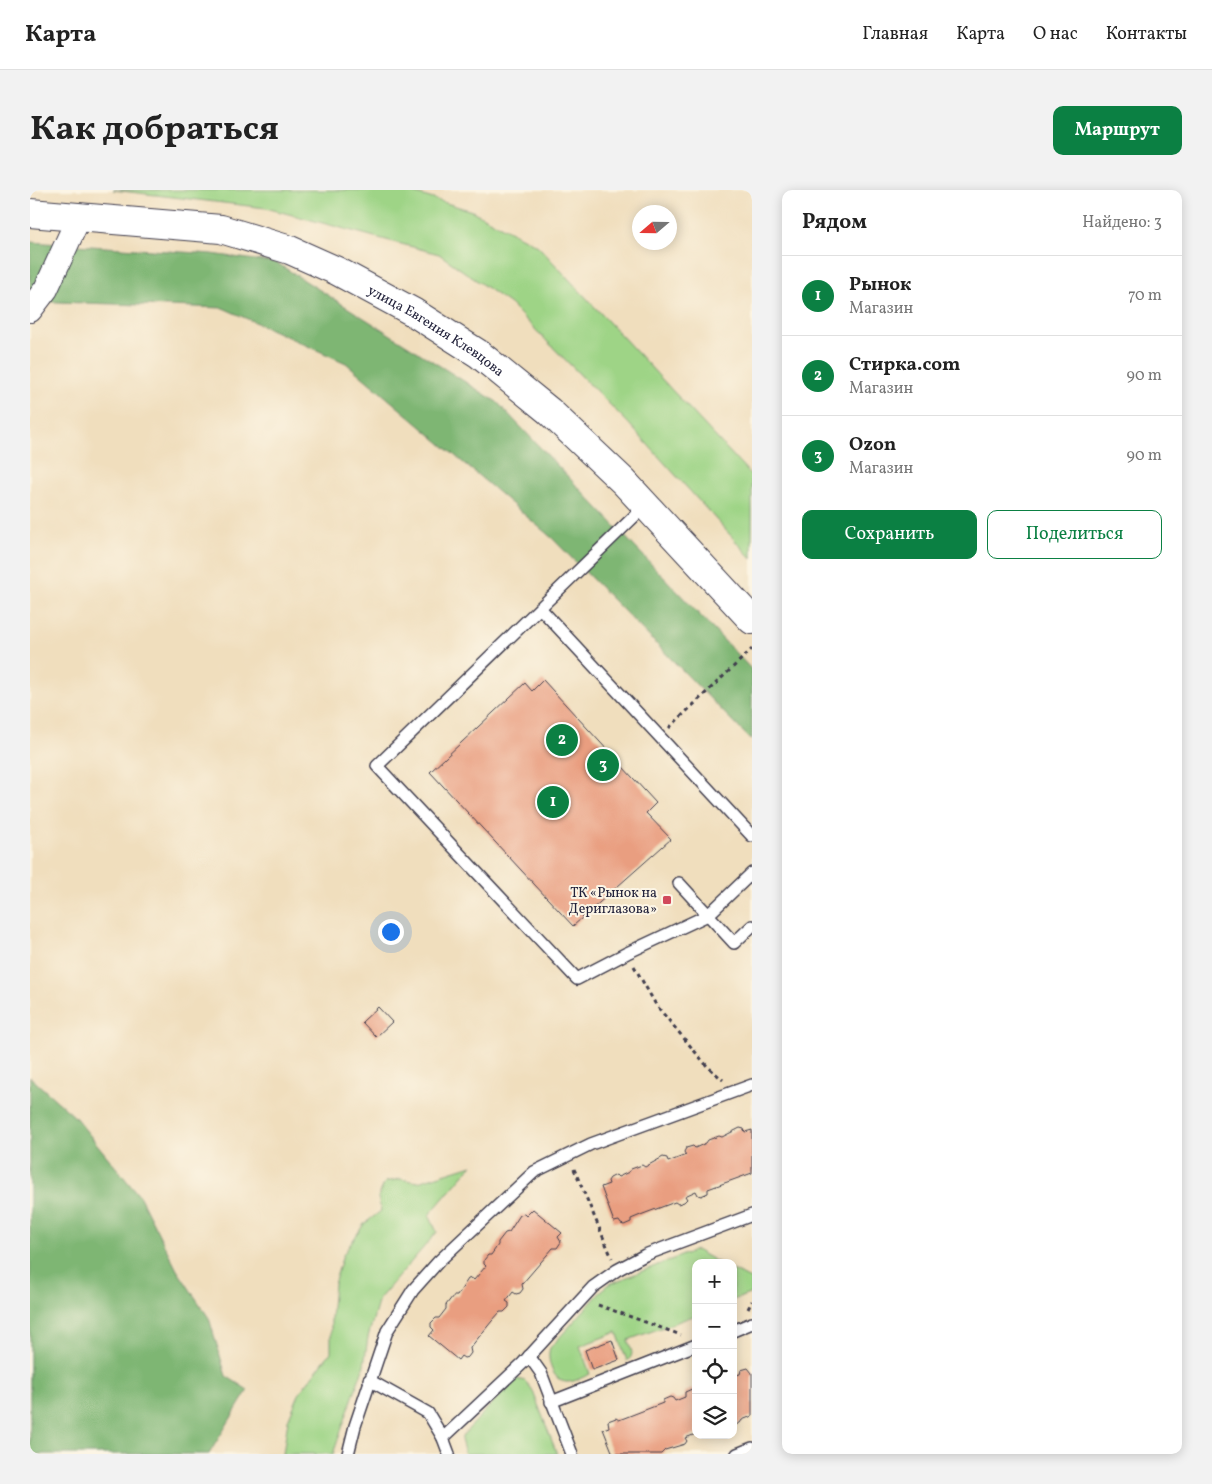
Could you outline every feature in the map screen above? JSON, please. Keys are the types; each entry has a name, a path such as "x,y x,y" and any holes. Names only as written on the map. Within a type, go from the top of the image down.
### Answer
{"street":[{"name":"улица Евгения Клевцова","path":"30,213 221,229 290,250 336,271 413,312 479,354 549,411 624,482 752,620"},
{"path":"30,310 46,289 79,217"}],"lane":[{"path":"646,505 377,766 577,979 626,953 708,915 752,873"},
{"path":"540,608 752,836"},
{"path":"678,883 734,943 752,926"},
{"path":"348,1454 369,1380 387,1330 414,1290 439,1261 534,1172 591,1144 752,1085"},
{"path":"443,1438 529,1356 593,1287 617,1270 645,1255 752,1214"},
{"path":"737,1329 752,1323"},
{"path":"551,1402 692,1347"},
{"path":"529,1356 541,1373 572,1454"},
{"path":"369,1380 428,1413 443,1438 449,1454"},
{"path":"736,1454 752,1448"}],"path":[{"path":"661,736 752,648"},
{"path":"626,953 656,1005 707,1066 736,1091"},
{"path":"568,1156 617,1270"},
{"path":"582,1299 687,1337"}],"green space":[{"path":"113,190 404,190 472,211 538,246 752,476 752,559 629,424 510,304 439,254 266,208"},
{"path":"30,242 212,254 277,263 497,402 752,670 752,741 552,538 346,363 223,308 30,301"},
{"path":"30,1077 75,1117 140,1197 177,1270 209,1318 226,1376 248,1390 209,1454 30,1454"},
{"path":"472,1165 429,1215 437,1232 379,1299 368,1337 364,1365 333,1454 283,1454 288,1420 300,1392 331,1352 334,1284 343,1255 364,1224 381,1211 378,1197 385,1182 400,1179 418,1182"},
{"path":"696,1250 712,1259 692,1259 692,1316 628,1340 632,1354 627,1361 617,1332 580,1346 590,1374 570,1382 562,1381 554,1374 550,1364 550,1348 607,1285"},
{"path":"737,1272 752,1280 752,1293 737,1299"},
{"path":"517,1379 525,1381 532,1389 557,1454 465,1454 461,1440 463,1435 512,1382"}],"building":[{"path":"543,680 656,803 646,813 671,839 573,926 430,772 525,683 532,691"},
{"path":"378,1007 392,1022 376,1037 362,1022"},
{"path":"740,1128 744,1129 745,1132 752,1130 752,1173 708,1189 708,1193 701,1196 696,1191 685,1196 687,1199 684,1202 678,1204 675,1202 643,1214 631,1219 631,1222 624,1225 619,1221 614,1222 601,1187 609,1184 610,1178 616,1175 618,1177 642,1165 645,1167 663,1157 667,1158 668,1162 686,1155 684,1152 686,1148 693,1146 695,1148 706,1143 708,1140 719,1136 722,1137"},
{"path":"533,1209 562,1233 558,1237 561,1242 557,1248 553,1248 522,1284 523,1289 520,1293 516,1294 513,1292 506,1301 509,1303 509,1307 504,1312 500,1312 492,1321 470,1348 471,1353 468,1357 464,1358 461,1356 458,1360 429,1336 434,1330 431,1327 431,1323 436,1318 439,1318 446,1309 446,1305 453,1296 457,1296 468,1279 472,1278 474,1280 486,1266 484,1260 488,1255 491,1255 498,1242 505,1233 509,1232 520,1215 524,1214 526,1216"},
{"path":"612,1340 619,1360 592,1370 585,1350"},
{"path":"748,1368 752,1373 752,1416 737,1424 737,1375 740,1374 741,1370"},
{"path":"692,1389 692,1435 685,1438 687,1441 685,1444 665,1450 661,1454 613,1454 603,1429 609,1427 608,1421 616,1418 619,1420 663,1403 663,1400 670,1397 675,1401 685,1397 685,1392"}],"place":[{"name":"Стирка.com","path":"562,740"},
{"name":"Ozon","path":"603,765"},
{"name":"Рынок","path":"553,802"},
{"name":"ТК «Рынок на Дериглазова»","path":"667,900"}]}
